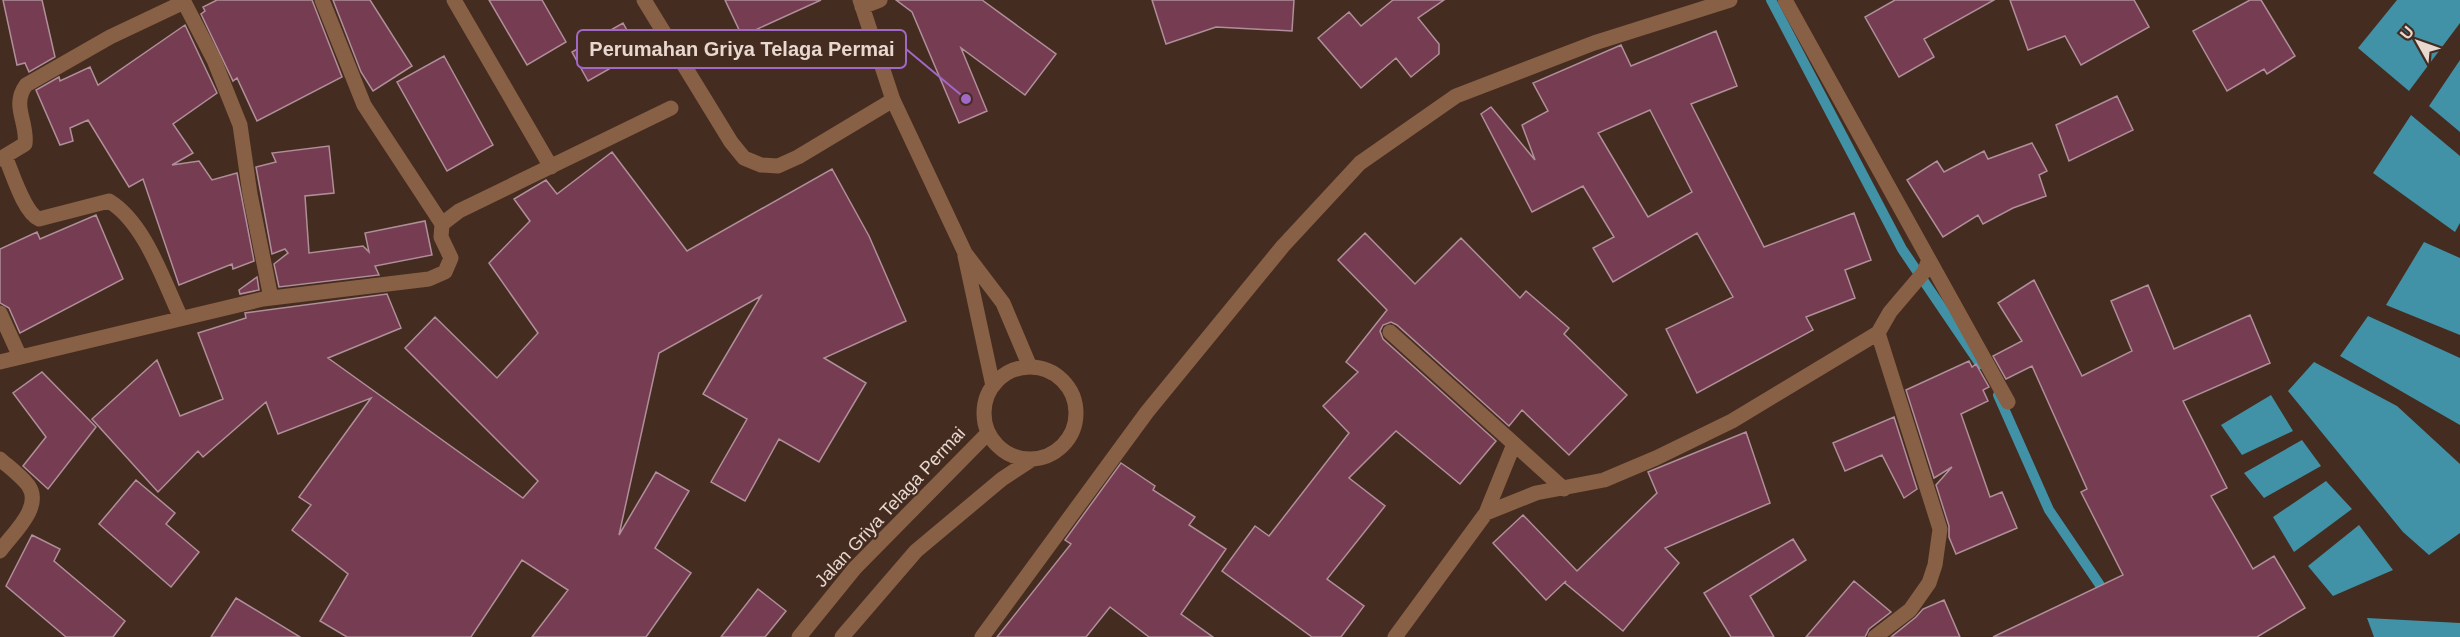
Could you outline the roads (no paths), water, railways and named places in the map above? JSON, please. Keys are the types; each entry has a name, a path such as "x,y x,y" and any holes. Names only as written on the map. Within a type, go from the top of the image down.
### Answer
{"street":[{"path":"0,362 271,298 429,279 445,272 451,258 441,237 442,224 364,105 322,0"},
{"path":"454,0 551,167"},
{"path":"644,0 731,142 744,158 761,165 778,166 798,157 893,100"},
{"path":"880,0 861,4 893,100 965,253 1003,303 1030,367"},
{"path":"982,637 1147,412 1283,246 1360,163 1456,96 1594,43 1730,0"},
{"path":"1785,0 1926,267 2008,402"},
{"path":"181,318 135,223 123,210 109,201 39,219 34,217 2,158 25,144 18,104 20,94 26,85 110,37 184,1 214,60 240,125 250,194 271,298"},
{"path":"442,224 459,211 671,108"},
{"path":"965,253 993,386"},
{"path":"1486,513 1536,493 1604,480 1732,421 1878,333 1890,312 1926,267"},
{"path":"0,313 20,357"},
{"path":"1390,332 1564,489"},
{"path":"1875,637 1910,610 1929,583 1935,565 1940,529 1878,333"},
{"path":"842,637 916,551 1002,478 1031,460 1048,455 1063,445 1073,430 1076,413 1072,395 1063,380 1047,371 1030,367 1016,369 1003,375 993,386"},
{"name":"Jalan Griya Telaga Permai","path":"993,386 985,400 983,417 988,433 998,448 1014,457 1031,460"},
{"name":"Jalan Griya Telaga Permai","path":"799,637 855,568 988,433"},
{"path":"1395,637 1486,513 1514,444"},
{"path":"0,459 29,486 32,509 0,551"}],"water":[{"path":"2397,0 2460,0 2460,23 2409,91 2358,48"},
{"path":"2460,60 2460,132 2429,106"},
{"path":"2411,115 2460,156 2460,223 2455,232 2373,173"},
{"path":"2424,242 2460,258 2460,335 2386,305"},
{"path":"2368,316 2460,358 2460,425 2340,356"},
{"path":"2314,362 2397,406 2460,464 2460,533 2429,555 2403,532 2288,391"},
{"path":"2271,395 2293,431 2242,455 2221,425"},
{"path":"2302,440 2321,466 2264,498 2244,473"},
{"path":"2326,481 2352,509 2294,552 2273,517"},
{"path":"2359,525 2393,570 2333,596 2308,566"},
{"path":"2367,618 2460,623 2460,637 2374,637"}],"waterway":[{"path":"1771,0 1902,249 1980,364"},
{"path":"1998,395 2049,510 2108,597"}],"place":[{"name":"Perumahan Griya Telaga Permai","path":"966,99"}]}
